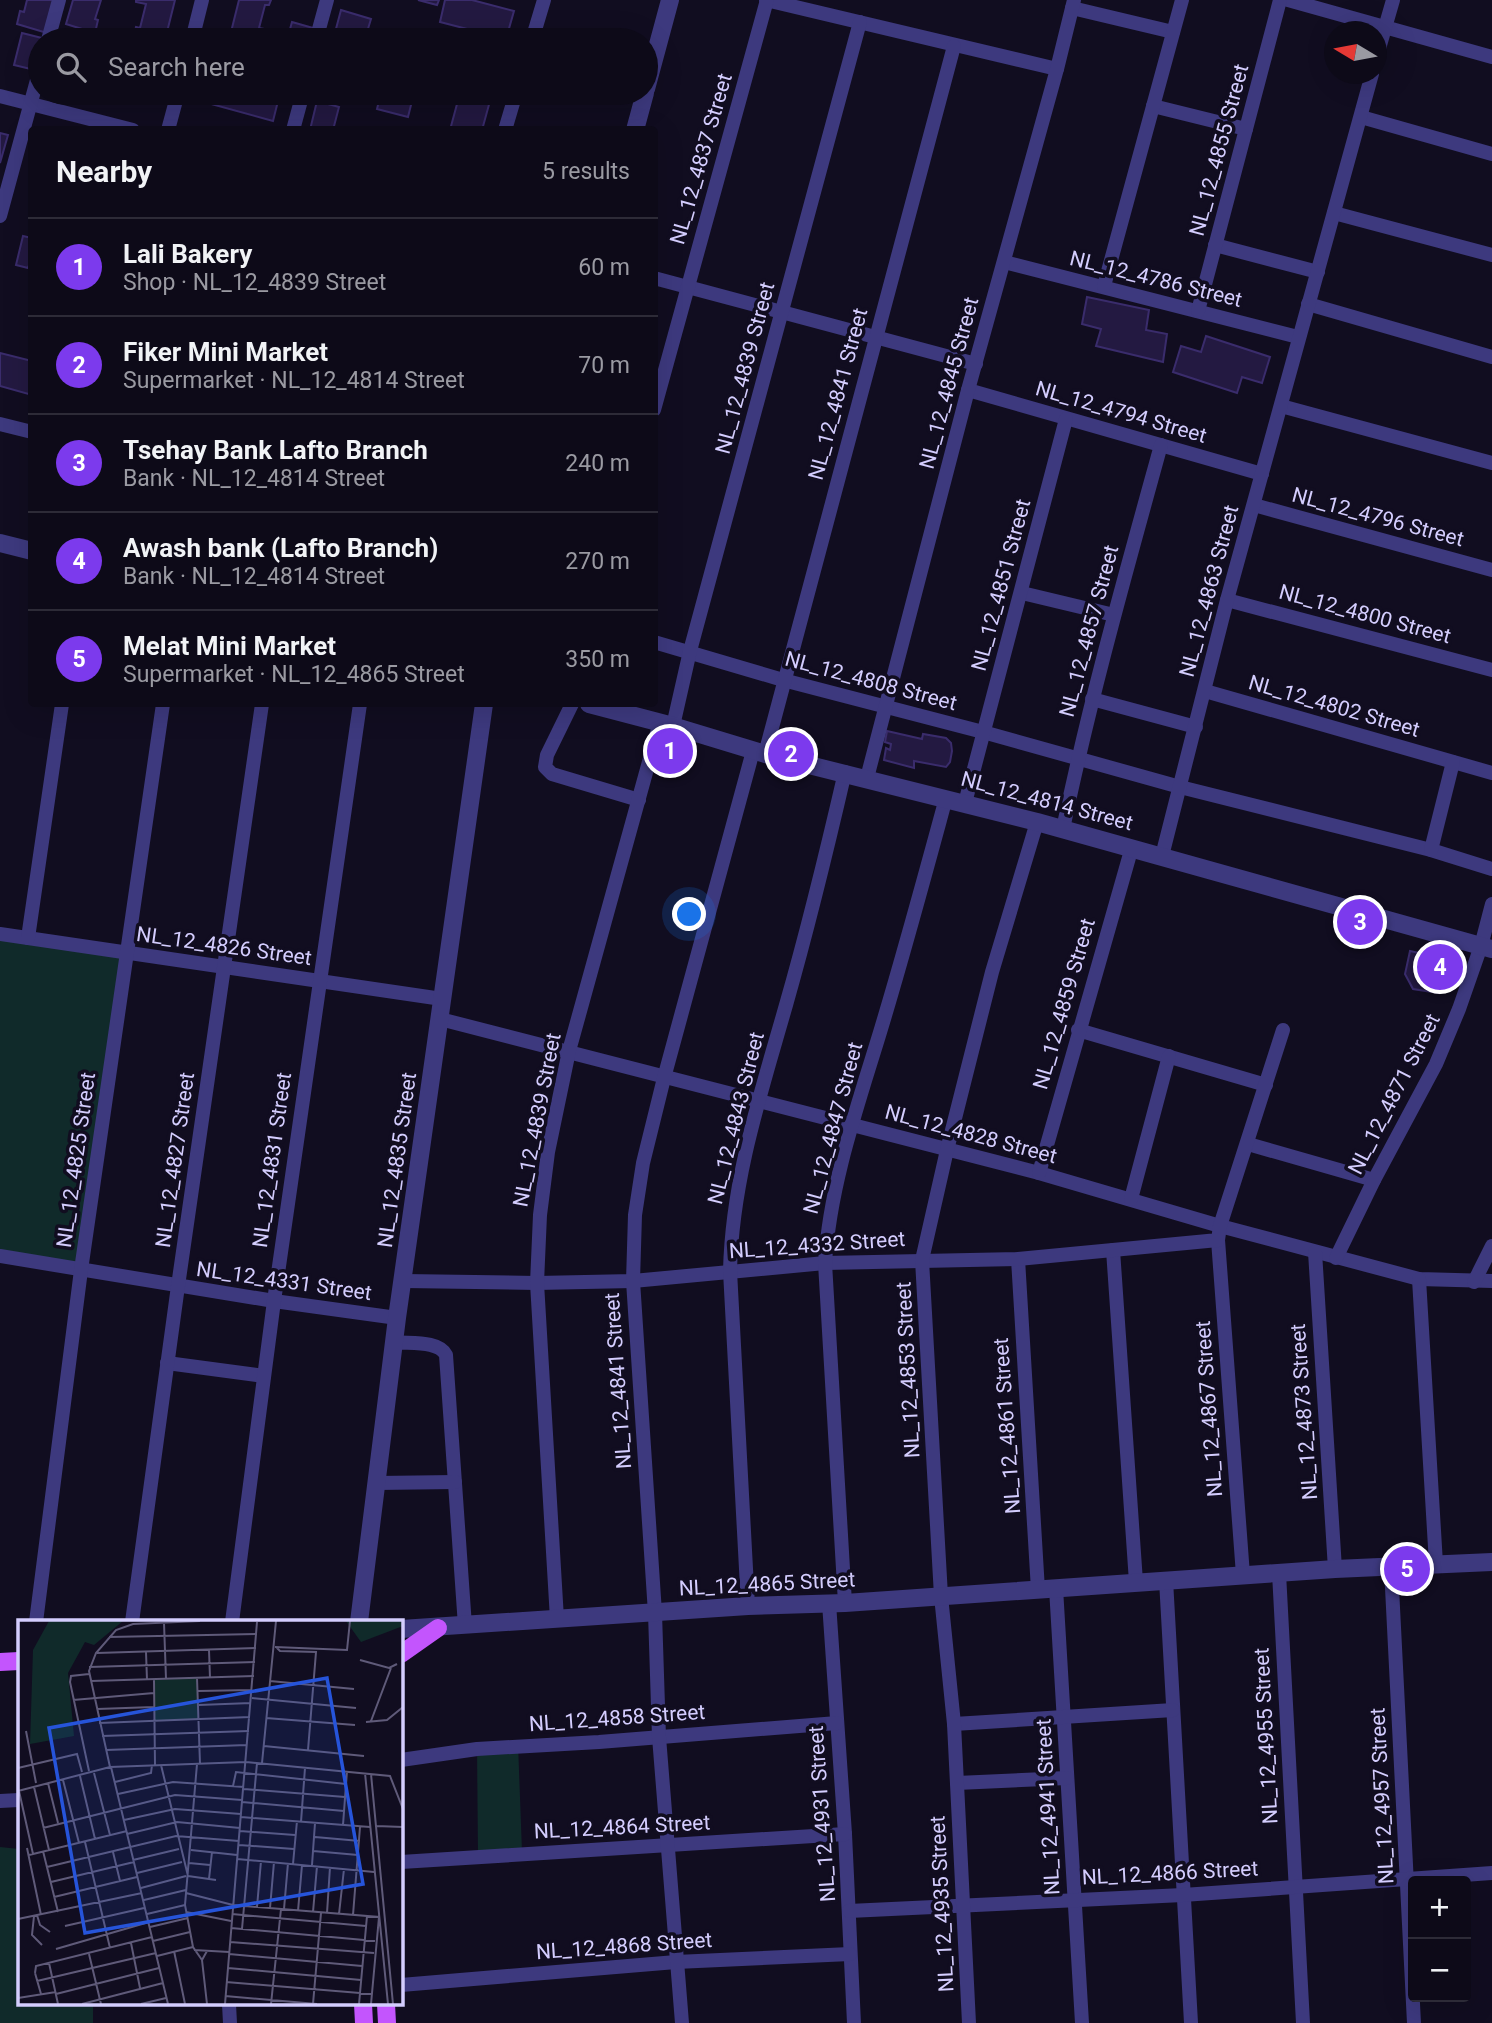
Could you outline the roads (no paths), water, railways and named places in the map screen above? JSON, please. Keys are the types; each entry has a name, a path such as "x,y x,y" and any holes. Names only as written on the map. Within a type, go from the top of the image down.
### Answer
{"main road":[{"path":"402,1653 438,1628"},
{"path":"0,1650 18,1649"},
{"path":"0,1662 18,1661"}],"street":[{"path":"51,28 59,0"},
{"path":"195,28 202,0"},
{"path":"319,28 327,0"},
{"path":"536,28 544,0"},
{"path":"658,44 670,0"},
{"path":"766,0 1057,69"},
{"name":"NL_12_4837 Street","path":"658,395 766,0"},
{"path":"1104,286 1182,0"},
{"name":"NL_12_4855 Street","path":"1198,311 1280,0"},
{"path":"1288,0 1366,21"},
{"path":"1387,21 1393,0"},
{"path":"1073,4 1173,32"},
{"name":"NL_12_4845 Street","path":"867,778 968,390 1073,4"},
{"name":"NL_12_4839 Street","path":"557,1619 537,1283 540,1215 548,1152 569,1051 639,800 690,651 860,22"},
{"path":"1387,27 1492,57"},
{"name":"NL_12_4841 Street","path":"682,2023 659,1738 654,1613 633,1281 635,1215 643,1163 664,1078 759,752 783,680 954,46"},
{"path":"1370,84 1308,304 1492,357"},
{"path":"0,96 28,103"},
{"path":"0,216 31,105"},
{"path":"35,105 117,126"},
{"path":"169,126 175,105"},
{"path":"294,126 300,105"},
{"path":"506,126 512,105"},
{"path":"636,126 641,105"},
{"path":"1153,106 1246,129"},
{"path":"1361,117 1492,154"},
{"path":"1334,213 1492,254"},
{"path":"1215,245 1318,272"},
{"name":"NL_12_4786 Street","path":"1004,262 1298,337"},
{"path":"658,279 976,364"},
{"name":"NL_12_4863 Street","path":"1162,856 1227,600 1308,304"},
{"name":"NL_12_4794 Street","path":"968,390 1262,474"},
{"path":"1281,406 1492,463"},
{"name":"NL_12_4851 Street","path":"965,803 1066,419"},
{"path":"0,424 28,431"},
{"name":"NL_12_4857 Street","path":"1063,829 1077,758 1161,445"},
{"name":"NL_12_4796 Street","path":"1254,505 1492,570"},
{"path":"0,543 28,550"},
{"path":"1021,593 1114,615"},
{"name":"NL_12_4800 Street","path":"1227,600 1492,670"},
{"name":"NL_12_4808 Street","path":"658,643 783,680 1180,787"},
{"name":"NL_12_4802 Street","path":"1205,691 1492,773"},
{"path":"1093,699 1196,727"},
{"path":"28,938 62,707"},
{"name":"NL_12_4825 Street","path":"36,1620 81,1270 163,707"},
{"name":"NL_12_4827 Street","path":"132,1620 262,707"},
{"name":"NL_12_4831 Street","path":"232,1620 274,1301 360,707"},
{"name":"NL_12_4835 Street","path":"359,1620 397,1318 484,707"},
{"path":"571,707 547,755 545,767 552,774 639,800"},
{"name":"NL_12_4814 Street","path":"601,707 759,752 1063,829 1487,947"},
{"path":"1432,850 1453,762"},
{"name":"NL_12_4843 Street","path":"748,1606 730,1271 731,1234 743,1159 808,928 845,772"},
{"path":"1180,787 1432,850 1492,869"},
{"name":"NL_12_4847 Street","path":"837,1603 825,1263 832,1204 852,1124 905,950 946,798"},
{"name":"NL_12_4853 Street","path":"941,1596 922,1260 992,972 1037,822"},
{"name":"NL_12_4859 Street","path":"1039,1173 1132,848"},
{"name":"NL_12_4871 Street","path":"1336,1258 1436,1064 1487,947 1492,904"},
{"name":"NL_12_4826 Street","path":"0,934 442,999"},
{"name":"NL_12_4828 Street","path":"440,1019 1039,1173 1131,1199 1219,1233 1315,1252 1419,1279 1492,1281"},
{"path":"1078,1030 1266,1085"},
{"name":"NL_12_4867 Street","path":"1243,1575 1219,1233 1283,1030"},
{"path":"1131,1199 1169,1056"},
{"path":"1248,1144 1374,1180"},
{"name":"NL_12_4332 Street","path":"404,1281 633,1281 825,1263 1018,1259 1113,1250 1219,1233"},
{"path":"1474,1282 1492,1246"},
{"path":"1113,1250 1136,1582"},
{"name":"NL_12_4873 Street","path":"1315,1252 1335,1569"},
{"name":"NL_12_4331 Street","path":"0,1256 274,1301 397,1318"},
{"name":"NL_12_4861 Street","path":"1018,1259 1047,1589"},
{"path":"1419,1279 1436,1564"},
{"path":"394,1342 437,1346 443,1349 446,1355 465,1626"},
{"path":"167,1363 264,1376"},
{"path":"377,1483 455,1482"},
{"name":"NL_12_4865 Street","path":"402,1629 1335,1569 1492,1562"},
{"name":"NL_12_4957 Street","path":"1391,1568 1414,2023"},
{"name":"NL_12_4955 Street","path":"1279,1573 1303,2023"},
{"path":"1166,1580 1191,2023"},
{"name":"NL_12_4941 Street","path":"1047,1589 1065,1716 1082,2023"},
{"name":"NL_12_4935 Street","path":"941,1596 954,1724 969,2023"},
{"name":"NL_12_4931 Street","path":"837,1603 837,1723 854,2023"},
{"path":"954,1724 1173,1710"},
{"name":"NL_12_4858 Street","path":"402,1760 477,1749 659,1738 837,1723"},
{"path":"957,1783 1067,1778"},
{"path":"0,1801 18,1800"},
{"name":"NL_12_4864 Street","path":"402,1862 845,1834"},
{"name":"NL_12_4866 Street","path":"849,1911 1183,1895 1492,1872"},
{"name":"NL_12_4868 Street","path":"402,1985 676,1962 850,1954"}],"place":[{"name":"Lali Bakery","path":"670,751"},
{"name":"Fiker Mini Market","path":"791,754"},
{"name":"Tsehay Bank Lafto Branch","path":"1360,922"},
{"name":"Awash bank (Lafto Branch)","path":"1440,967"},
{"name":"Melat Mini Market","path":"1407,1569"}]}
